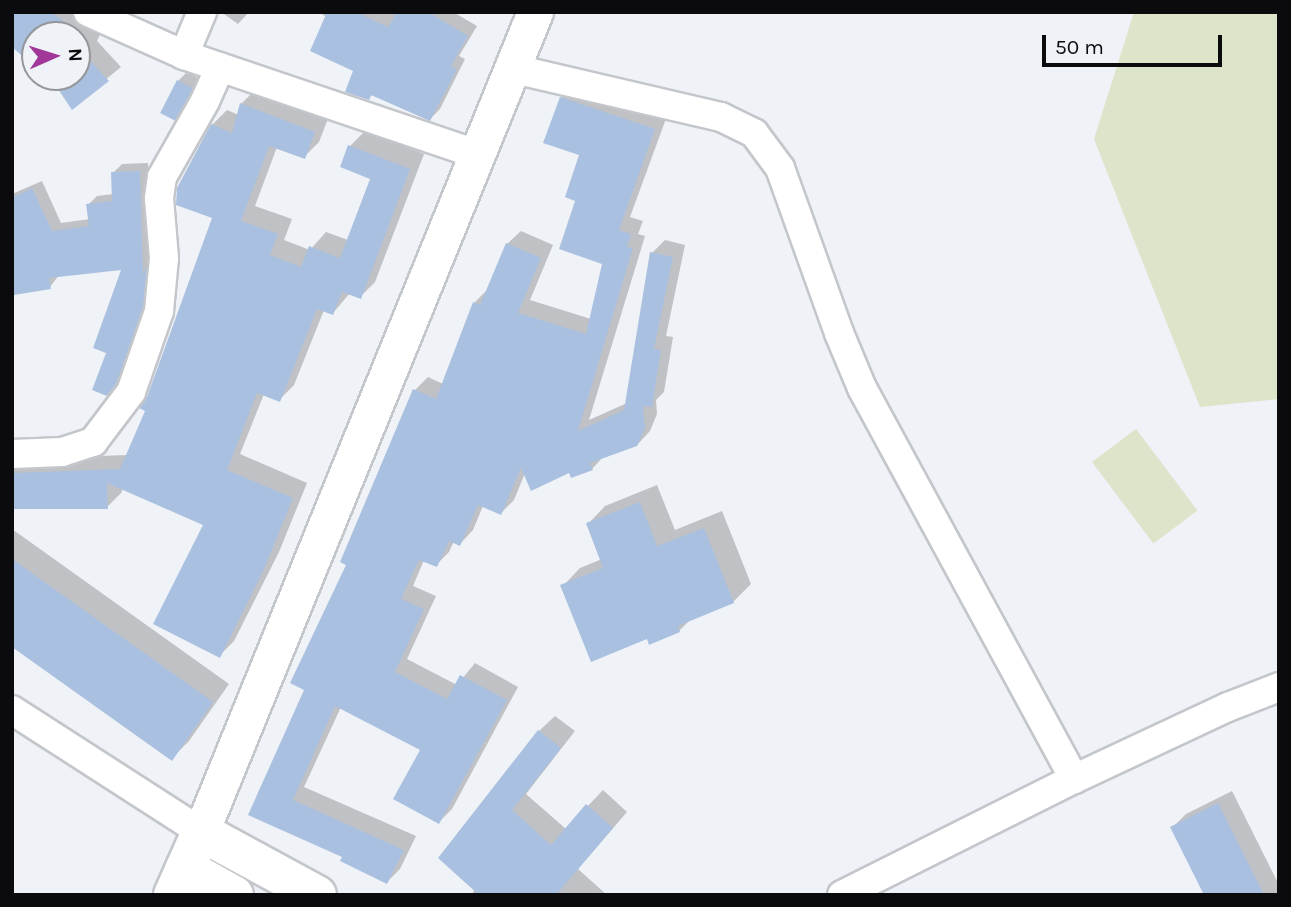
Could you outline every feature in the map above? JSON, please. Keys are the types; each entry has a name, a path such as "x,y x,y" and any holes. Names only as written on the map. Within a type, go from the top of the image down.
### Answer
{"highway":[{"path":"234,895 179,881 201,832 317,895"}],"main road":[{"path":"201,832 535,12"}],"street":[{"path":"88,12 184,55 476,154"},
{"path":"184,55 202,12"},
{"path":"12,454 62,452 93,442 131,393 159,311 164,258 159,198 162,177 205,101 220,67"},
{"path":"510,68 722,117 754,134 780,168 839,333 862,388 1074,779"},
{"path":"842,895 1074,779 1228,707 1279,687"},
{"path":"12,710 201,832"}],"green space":[{"path":"1134,12 1279,12 1279,399 1200,407 1094,139"},
{"path":"1136,429 1197,510 1153,544 1092,462"}],"building":[{"path":"12,12 50,12 63,21 21,21 21,55 12,47"},
{"path":"327,12 356,12 388,27 397,12 428,12 468,36 451,66 457,69 430,121 371,95 369,100 345,92 353,71 310,51"},
{"path":"91,62 109,81 72,110 59,91 91,91"},
{"path":"177,80 193,88 176,121 160,113"},
{"path":"560,97 655,129 619,230 631,234 627,247 633,248 578,431 624,410 650,252 673,257 654,349 661,350 652,407 643,406 645,428 637,446 590,463 593,470 571,478 569,473 531,491 521,468 501,515 478,505 460,546 449,541 437,567 419,560 401,599 424,609 395,672 447,699 460,675 507,700 439,824 393,799 420,750 335,706 293,800 404,850 387,884 340,861 342,857 248,815 304,690 290,683 346,565 340,562 413,389 436,399 473,302 480,305 506,243 541,258 518,313 586,334 602,264 559,249 575,201 565,197 579,155 543,143"},
{"path":"240,103 315,132 305,159 269,146 241,221 278,234 270,255 301,267 309,246 340,258 370,179 340,167 348,145 410,169 361,299 342,292 333,315 317,309 280,402 257,393 227,470 293,498 264,569 220,658 153,624 203,525 107,483 108,509 12,509 12,473 120,469 145,411 139,408 147,397 212,218 176,205 177,188 211,124 232,133"},
{"path":"140,171 143,275 147,265 143,307 116,384 107,396 92,390 106,353 93,348 121,270 49,278 51,289 14,295 12,198 32,188 52,231 89,226 86,204 112,201 111,172"},
{"path":"640,502 657,546 704,528 734,603 678,626 680,632 649,645 647,639 591,662 560,585 603,568 586,523"},
{"path":"12,559 213,702 172,761 12,647"},
{"path":"538,730 561,748 512,810 551,845 586,804 613,828 556,895 479,895 438,858"},
{"path":"1218,803 1264,895 1204,895 1170,827"}]}
